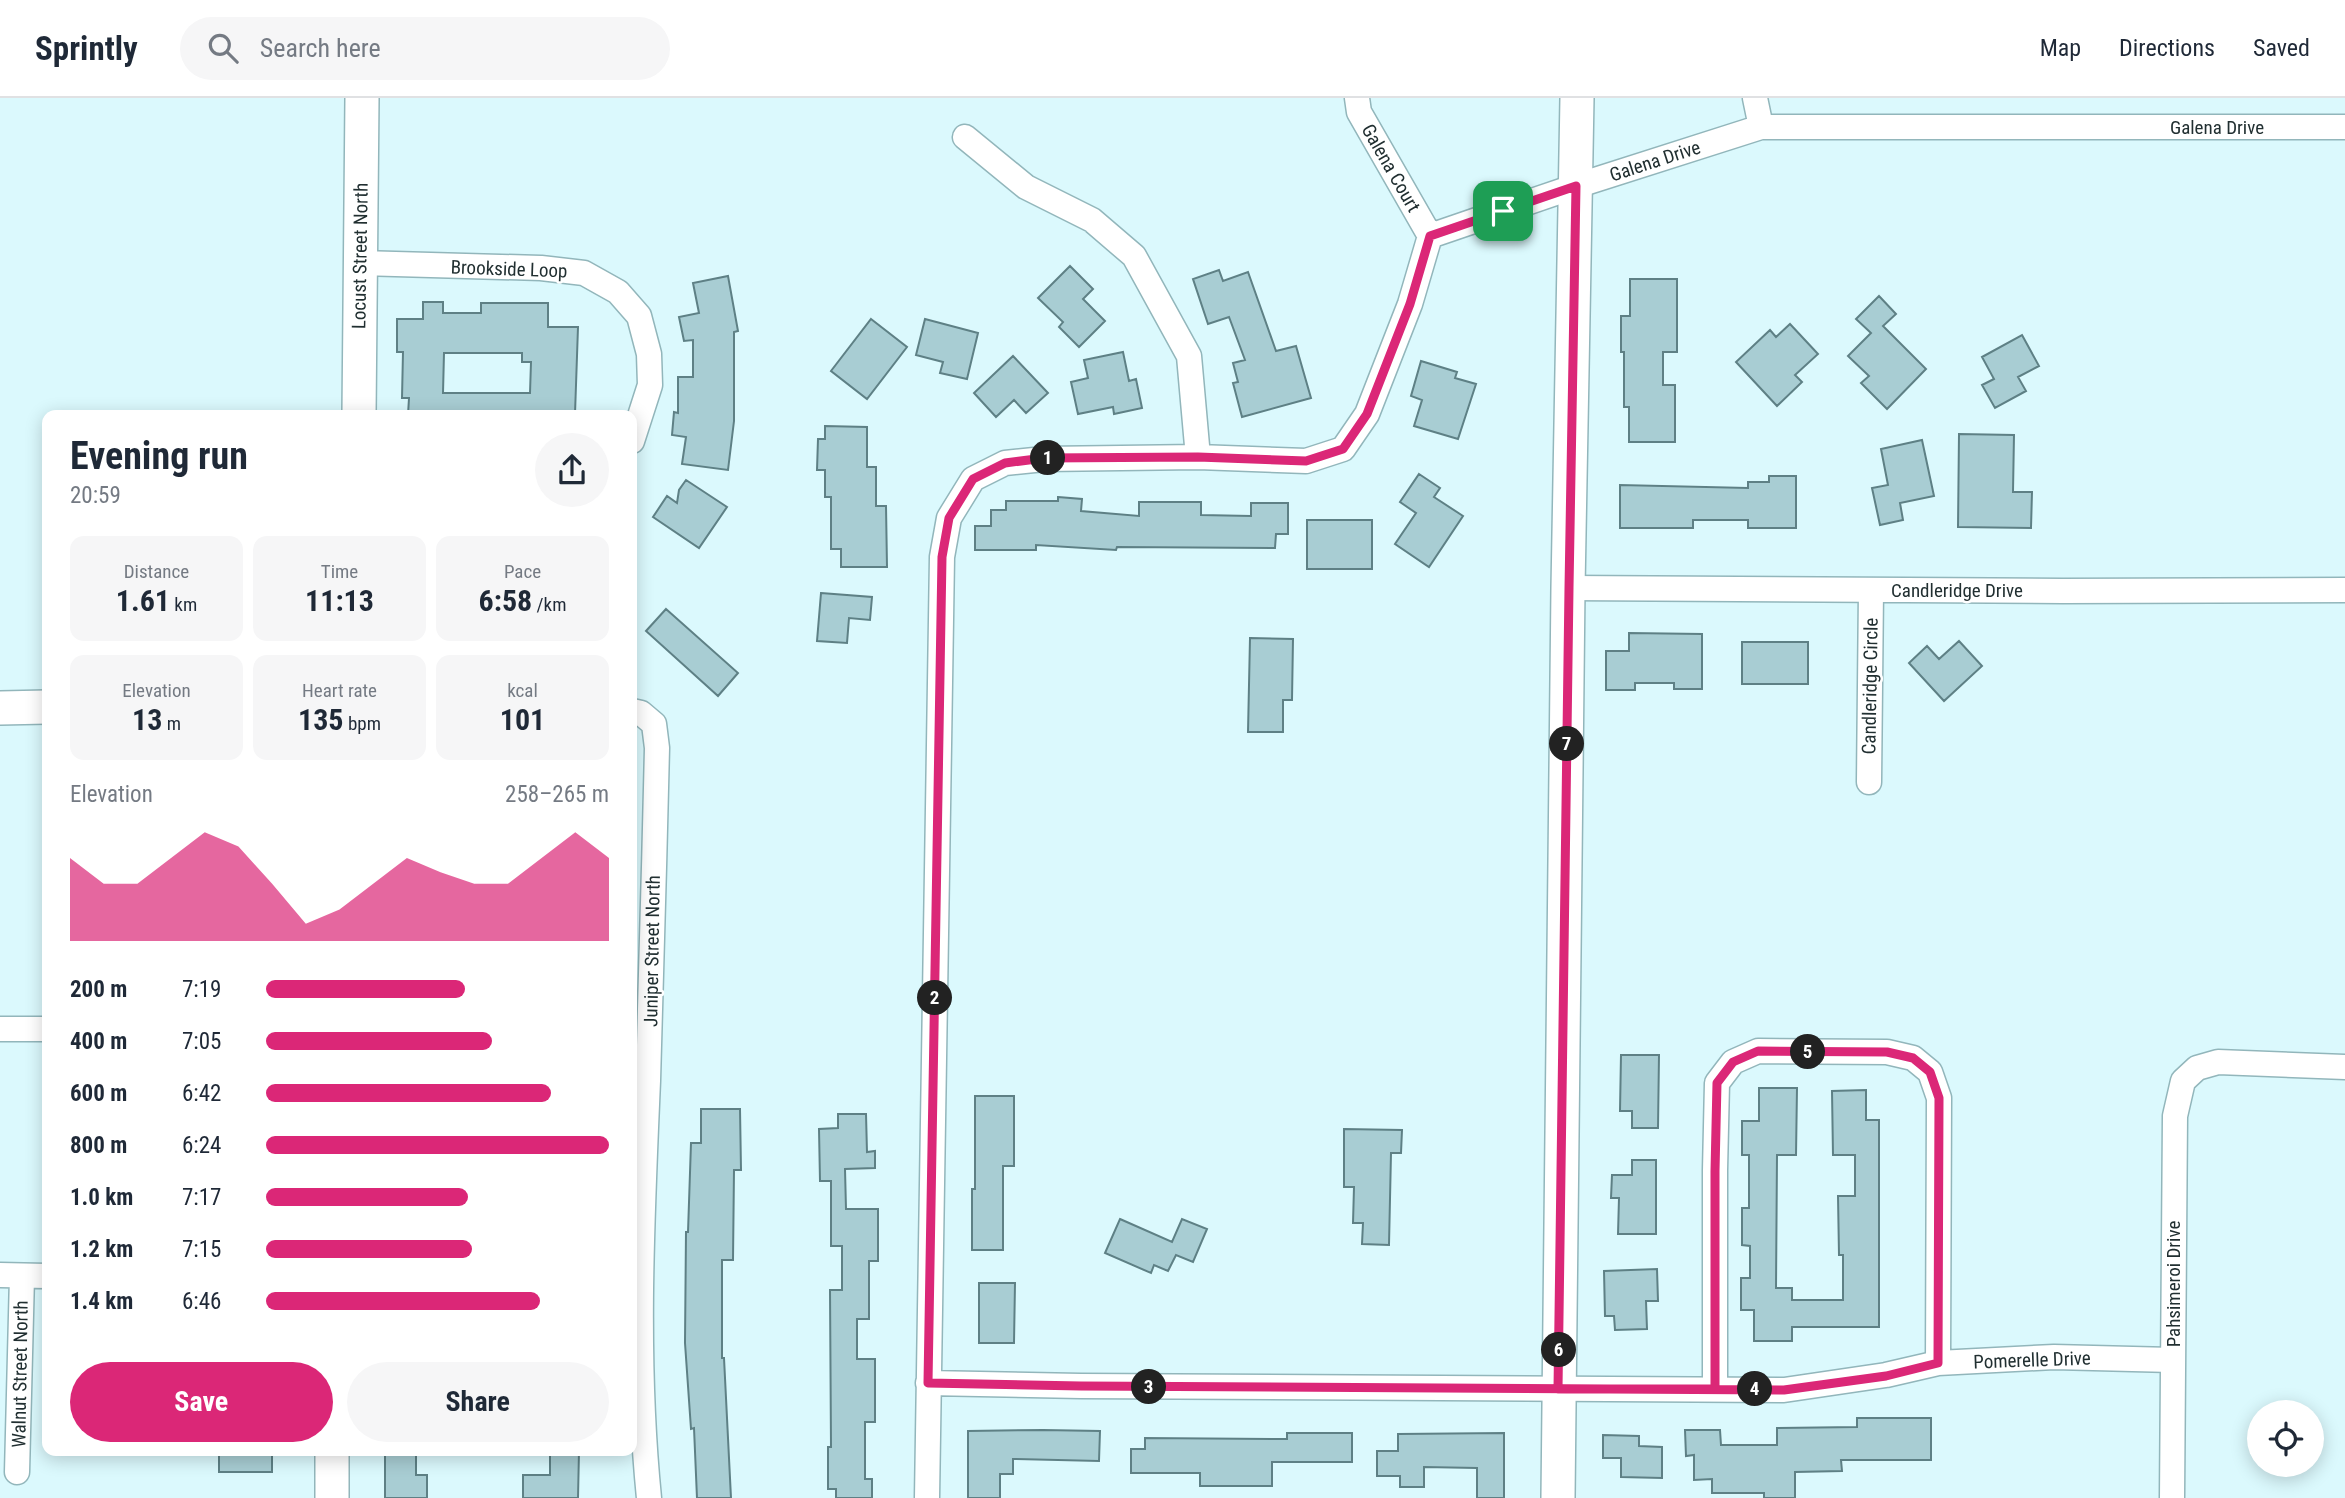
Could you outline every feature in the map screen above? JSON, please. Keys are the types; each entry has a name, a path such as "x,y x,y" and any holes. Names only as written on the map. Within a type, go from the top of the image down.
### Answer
{"street":[{"name":"Locust Street North","path":"359,410 362,98"},
{"name":"Galena Court","path":"1357,98 1359,112 1430,236"},
{"path":"1558,1498 1577,98"},
{"path":"1755,98 1761,127"},
{"name":"Galena Drive","path":"1430,236 1761,127 2345,127"},
{"path":"965,137 1026,187 1092,220 1134,256 1189,356 1198,457"},
{"path":"927,1498 942,557 949,518 973,479 1005,463 1044,458 1198,457 1306,461 1343,449 1367,414 1410,304 1430,236"},
{"name":"Brookside Loop","path":"360,263 541,268 584,273 618,292 639,316 649,354 650,385 637,425"},
{"name":"Candleridge Drive","path":"1569,588 2345,590"},
{"name":"Candleridge Circle","path":"1869,782 1871,590"},
{"path":"0,708 42,707"},
{"name":"Juniper Street North","path":"637,712 654,724 657,748 641,1034 639,1301 642,1429 649,1498"},
{"path":"0,1029 42,1029"},
{"path":"1715,1389 1717,1083 1733,1062 1758,1051 1887,1052 1913,1058 1930,1072 1939,1098 1938,1363"},
{"name":"Pahsimeroi Drive","path":"2172,1498 2175,1116 2183,1081 2197,1068 2218,1062 2345,1067"},
{"path":"11,1276 42,1276"},
{"name":"Walnut Street North","path":"11,1276 17,1472"},
{"name":"Pomerelle Drive","path":"928,1383 1784,1390 1886,1376 1938,1363 2054,1357 2172,1360"},
{"path":"332,1456 332,1498"}],"building":[{"path":"1070,266 1093,289 1083,299 1105,321 1079,347 1059,327 1063,322 1038,298"},
{"path":"1219,270 1223,281 1248,272 1276,351 1296,346 1311,398 1242,417 1233,383 1238,382 1233,363 1245,360 1229,317 1208,324 1193,279"},
{"path":"728,276 738,331 734,332 734,421 728,470 682,464 686,437 672,435 674,412 678,413 678,377 693,377 693,340 684,341 679,317 699,313 693,283"},
{"path":"1630,279 1677,279 1677,352 1663,352 1663,385 1675,385 1675,442 1629,442 1629,407 1624,407 1621,316 1630,316"},
{"path":"1879,296 1896,314 1883,326 1926,369 1887,409 1861,383 1869,376 1848,356 1871,333 1856,319"},
{"path":"423,302 443,302 443,313 481,313 481,303 548,303 548,327 578,327 575,410 408,410 409,398 402,398 403,352 397,352 397,319 423,319","holes":["444,353 522,353 522,362 531,362 530,393 443,393"]},
{"path":"871,319 907,347 867,399 831,371"},
{"path":"925,319 978,333 967,379 940,373 943,362 916,355"},
{"path":"1790,324 1818,354 1795,375 1802,382 1777,406 1736,362 1770,330 1776,337"},
{"path":"2022,335 2039,366 2018,377 2026,391 1995,408 1982,385 1994,379 1982,357"},
{"path":"1123,352 1129,381 1136,379 1142,408 1114,414 1113,407 1078,414 1071,382 1088,378 1084,360"},
{"path":"1013,356 1048,393 1026,413 1014,400 996,417 974,393"},
{"path":"1421,361 1457,372 1455,378 1476,384 1458,439 1414,426 1422,400 1411,396"},
{"path":"825,426 867,427 867,467 876,467 876,506 886,506 887,567 841,567 841,549 831,549 831,497 825,497 825,470 817,470 818,439 825,439"},
{"path":"1959,434 2014,435 2013,492 2032,492 2031,528 1958,527"},
{"path":"1922,440 1934,496 1900,503 1903,520 1880,525 1872,488 1888,485 1881,449"},
{"path":"1419,474 1440,488 1434,497 1463,516 1429,567 1395,544 1416,513 1400,502"},
{"path":"1769,476 1796,476 1796,528 1748,528 1748,520 1693,520 1693,528 1620,528 1620,485 1748,488 1748,482 1769,482"},
{"path":"686,480 727,507 699,548 653,517 667,496 677,503 679,490"},
{"path":"1058,497 1082,499 1081,511 1139,516 1139,502 1201,502 1201,515 1251,516 1251,503 1288,503 1288,534 1276,534 1275,548 1117,547 1116,550 1036,545 1036,550 975,550 975,526 991,526 991,510 1006,510 1006,501 1058,501"},
{"path":"1307,520 1372,520 1372,569 1307,569"},
{"path":"821,593 872,597 870,620 849,618 847,643 817,641"},
{"path":"666,609 738,673 718,696 646,631"},
{"path":"1629,633 1702,634 1702,689 1674,689 1674,683 1635,683 1635,690 1606,690 1606,651 1629,651"},
{"path":"1250,638 1293,639 1292,700 1283,700 1283,732 1248,732"},
{"path":"1959,641 1982,666 1944,701 1909,663 1927,646 1939,659"},
{"path":"1742,642 1808,642 1808,684 1742,684"},
{"path":"1621,1055 1659,1055 1658,1128 1632,1128 1632,1111 1620,1111"},
{"path":"1759,1088 1797,1088 1796,1155 1777,1155 1776,1288 1792,1288 1792,1300 1843,1300 1843,1255 1839,1255 1838,1196 1855,1196 1855,1155 1833,1155 1832,1091 1866,1090 1866,1120 1879,1120 1879,1327 1792,1327 1792,1341 1754,1341 1754,1310 1741,1310 1741,1278 1750,1278 1750,1246 1742,1245 1742,1208 1749,1208 1749,1155 1742,1155 1742,1121 1759,1121"},
{"path":"975,1096 1014,1096 1014,1166 1003,1166 1003,1250 972,1250"},
{"path":"701,1109 740,1109 741,1170 734,1170 733,1260 722,1260 722,1358 731,1498 697,1498 694,1428 691,1429 685,1343 686,1232 691,1143 701,1143"},
{"path":"838,1114 866,1114 867,1152 875,1151 875,1168 845,1169 846,1209 878,1209 878,1261 869,1261 869,1319 857,1319 857,1359 875,1359 875,1422 865,1422 865,1479 872,1479 872,1498 836,1498 836,1489 828,1489 828,1447 831,1447 830,1290 842,1290 842,1246 831,1246 831,1181 820,1181 819,1129 838,1128"},
{"path":"1344,1129 1402,1130 1401,1153 1391,1153 1389,1245 1362,1244 1363,1223 1353,1223 1354,1187 1344,1187"},
{"path":"1632,1160 1656,1160 1656,1234 1618,1234 1619,1198 1611,1198 1612,1175 1632,1175"},
{"path":"1120,1219 1172,1242 1182,1219 1207,1229 1193,1262 1176,1255 1168,1271 1154,1265 1151,1273 1105,1253"},
{"path":"1657,1269 1658,1301 1646,1301 1647,1329 1615,1330 1614,1316 1605,1316 1604,1271"},
{"path":"979,1283 1015,1283 1014,1343 979,1343"},
{"path":"1857,1418 1931,1418 1931,1460 1841,1460 1842,1471 1795,1472 1795,1498 1764,1498 1764,1493 1712,1493 1712,1479 1694,1480 1694,1455 1686,1456 1685,1430 1720,1430 1721,1445 1777,1445 1777,1428 1857,1427"},
{"path":"968,1431 1100,1431 1099,1461 1013,1459 1013,1474 1000,1474 1000,1498 968,1498"},
{"path":"1287,1433 1352,1433 1352,1462 1272,1462 1272,1486 1200,1486 1200,1473 1131,1473 1131,1449 1145,1449 1145,1438 1287,1439"},
{"path":"1504,1433 1504,1498 1477,1498 1477,1468 1424,1467 1424,1487 1400,1487 1400,1476 1377,1476 1377,1451 1398,1451 1398,1434"},
{"path":"1603,1435 1639,1436 1639,1446 1662,1447 1662,1478 1621,1477 1621,1458 1603,1458"},
{"path":"219,1456 272,1456 272,1472 219,1472"},
{"path":"385,1456 416,1456 416,1475 427,1475 427,1498 385,1498"},
{"path":"550,1456 579,1456 578,1498 523,1498 523,1475 550,1475"}],"route":[{"path":"1503,211 1430,236 1410,304 1367,414 1343,449 1306,461 1198,457 1044,458 1005,463 973,479 949,518 942,557 928,1383 1081,1386 1558,1389 1784,1390 1886,1376 1938,1363 1939,1098 1930,1072 1913,1058 1887,1052 1758,1051 1733,1062 1717,1083 1715,1389 1558,1389 1576,186 1503,211"}]}
